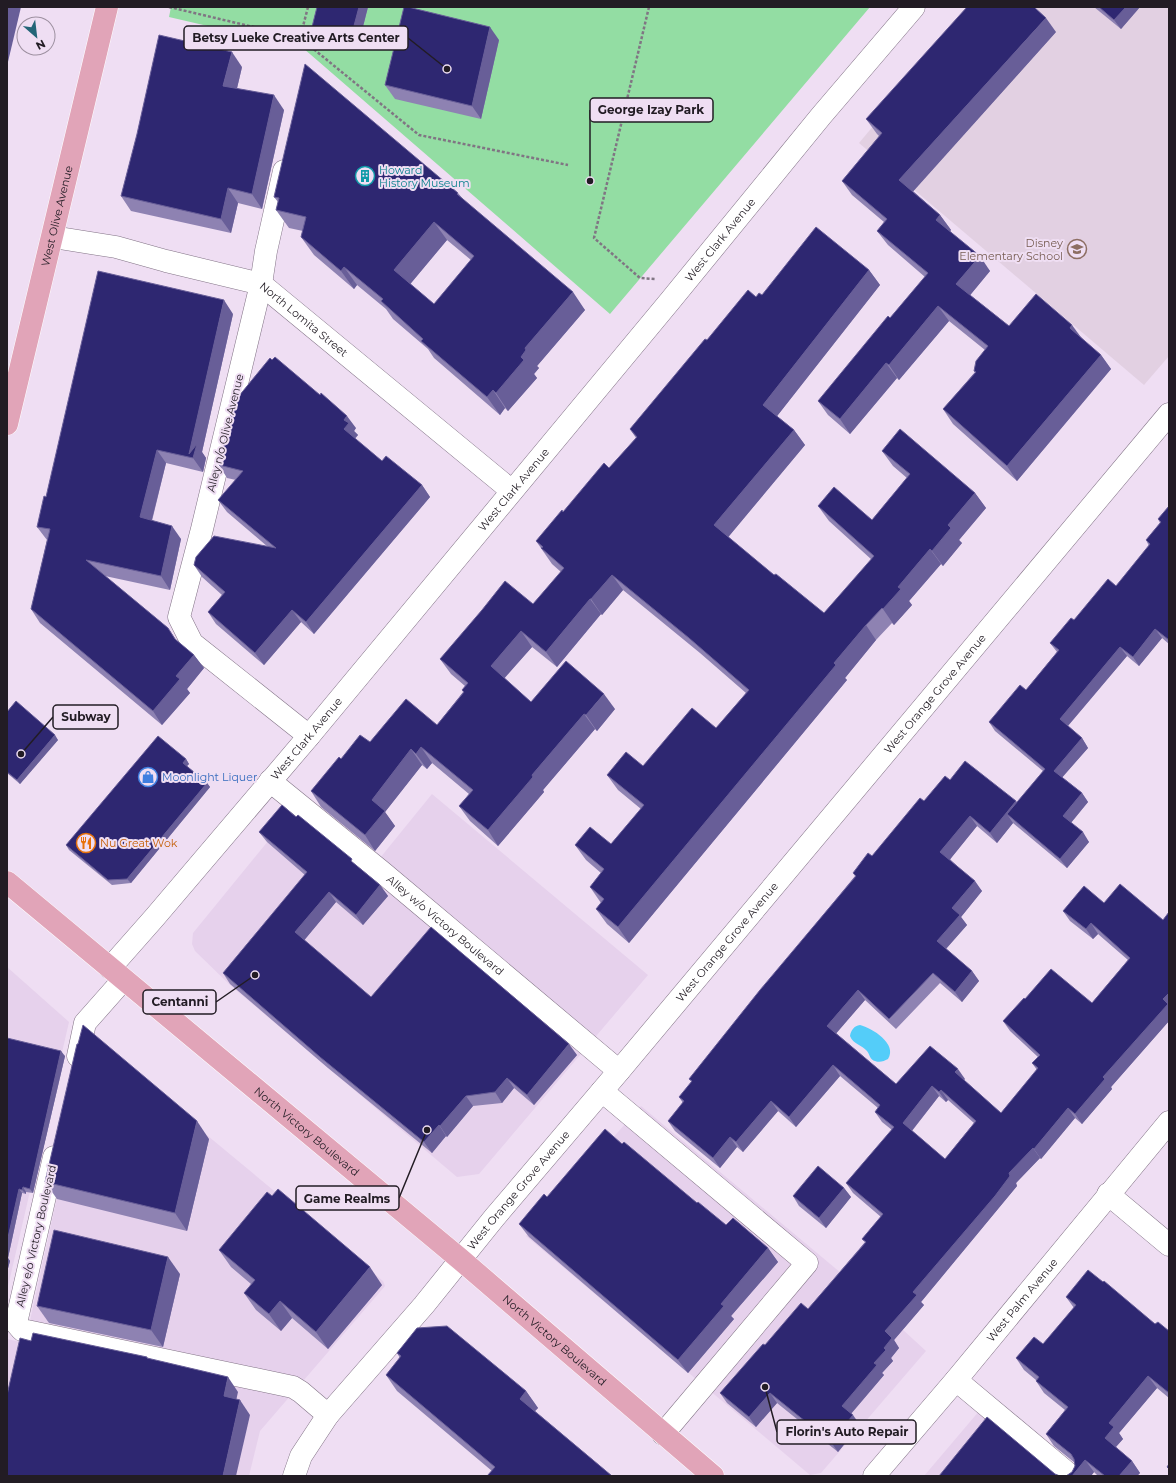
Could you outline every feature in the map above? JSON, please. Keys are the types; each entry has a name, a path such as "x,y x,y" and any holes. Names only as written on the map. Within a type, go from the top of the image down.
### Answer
{"main road":[{"name":"West Olive Avenue","path":"7,424 107,7"},
{"name":"North Victory Boulevard","path":"7,882 460,1259 714,1476"}],"street":[{"name":"West Clark Avenue","path":"116,974 155,917 309,736 670,302 821,116 914,7"},
{"name":"Alley n/o Olive Avenue","path":"288,151 266,251 261,284 202,529 179,617 192,642 309,736"},
{"name":"North Lomita Street","path":"53,237 116,247 166,261 261,284 512,491"},
{"name":"West Orange Grove Avenue","path":"294,1476 301,1456 328,1415 424,1304 460,1259 1169,414"},
{"name":"Alley w/o Victory Boulevard","path":"270,781 382,872 619,1071"},
{"path":"73,1077 85,1023 116,974"},
{"path":"602,1091 807,1263 664,1434"},
{"name":"West Palm Avenue","path":"874,1476 956,1380 1108,1194 1169,1122"},
{"name":"Alley e/o Victory Boulevard","path":"59,1138 16,1323 22,1330 292,1387 301,1392 328,1415"},
{"path":"1108,1194 1169,1245"},
{"path":"956,1380 1071,1476"}],"path":[{"path":"169,7 300,38 419,135 568,165"},
{"path":"300,38 308,7"},
{"path":"649,7 594,238 640,278 655,279"}],"shaded area":[{"name":"Disney Elementary School","path":"973,7 1169,7 1169,356 1144,385 859,143"},
{"path":"432,794 648,975 479,1174 457,1177 230,985 195,951 192,944 193,933 291,813 367,874"},
{"path":"7,967 69,1022 7,1291"},
{"path":"92,1040 383,1281 385,1286 260,1431 249,1476 7,1476 7,1339 25,1343"},
{"path":"641,1106 841,1273 926,1351 821,1473 810,1475 526,1236"},
{"path":"980,1410 1055,1476 924,1476"}],"green space":[{"path":"171,7 870,7 610,314 303,48 169,17"}],"water":[{"path":"860,1025 871,1029 887,1042 890,1048 888,1059 880,1062 873,1060 865,1049 851,1039 850,1036 852,1030 854,1027"}],"building":[{"path":"317,7 359,7 350,41 311,31"},
{"path":"404,7 490,27 472,106 385,85"},
{"path":"967,7 1034,7 1046,18 899,180 940,215 936,220 980,256 956,284 1009,326 1036,294 1072,325 1070,328 1101,355 1007,466 943,409 976,372 974,371 976,361 988,346 938,306 889,365 886,363 840,419 818,401 888,316 890,318 928,273 877,231 887,219 842,181 882,133 866,119"},
{"path":"1099,7 1126,7 1114,20"},
{"path":"159,35 232,52 223,86 274,95 252,194 228,188 221,219 121,196 137,134"},
{"path":"305,64 573,292 525,348 526,350 521,357 524,360 496,393 493,390 487,397 421,341 423,339 381,301 383,299 344,267 341,271 301,237 306,217 276,210 279,198 274,197","holes":["434,222 474,256 434,304 394,270"]},
{"path":"816,227 869,270 763,405 794,430 714,525 774,575 776,574 824,613 874,556 818,506 834,487 872,520 910,474 882,451 900,429 975,493 948,525 951,528 932,551 930,549 898,587 901,589 866,625 834,663 836,665 618,927 596,909 604,899 590,887 604,869 575,845 590,827 611,844 644,805 607,775 626,752 643,766 692,708 716,728 749,690 689,638 612,575 546,652 521,631 491,666 531,702 566,661 604,694 586,715 584,714 488,830 459,806 473,790 421,747 416,754 411,749 372,800 385,811 365,835 311,791 339,757 341,759 360,735 370,742 406,699 437,725 464,692 462,690 468,683 440,659 505,581 533,604 564,568 541,548 543,547 536,541 562,510 563,512 604,463 609,468 637,437 630,429 748,290 756,297 759,293 762,295"},
{"path":"98,271 224,300 189,454 197,444 193,458 157,450 140,517 172,526 161,576 86,560 168,628 175,639 194,655 176,676 180,679 153,711 31,609 50,529 37,527 44,496 46,497"},
{"path":"275,357 320,395 321,393 347,416 344,420 349,423 344,429 382,461 386,456 422,485 306,622 292,610 255,653 208,612 225,592 194,565 196,557 214,536 276,548 218,500 243,471 219,465 234,402 270,358 272,360"},
{"path":"1169,506 1169,640 1155,629 1133,657 1120,647 1060,719 1082,738 1054,771 1082,793 1063,816 1083,832 1060,859 1007,814 1045,769 989,722 1020,685 1026,690 1059,650 1050,643 1071,618 1074,620 1108,579 1116,586 1150,544 1146,540 1161,522 1158,519"},
{"path":"16,701 55,735 17,780 7,772 7,712"},
{"path":"158,736 186,759 183,763 207,783 127,879 108,880 66,845"},
{"path":"965,761 1016,801 990,833 970,816 940,852 975,881 952,908 960,915 937,941 972,971 955,992 933,973 889,1019 858,990 827,1026 896,1084 930,1046 958,1069 955,1072 1001,1113 1038,1068 1032,1063 1040,1055 1003,1021 1024,998 1025,999 1051,969 1092,1003 1130,958 1091,923 1086,929 1063,911 1084,886 1104,903 1120,884 1163,920 1169,912 1169,993 1163,999 1168,1004 1103,1077 1105,1079 1075,1114 1068,1108 1034,1149 1033,1148 1009,1173 1010,1176 995,1196 913,1292 917,1295 885,1331 892,1338 884,1348 886,1350 874,1363 877,1365 842,1406 853,1415 831,1442 770,1393 749,1417 720,1393 763,1344 765,1345 801,1303 808,1309 866,1242 862,1239 883,1214 846,1183 894,1127 875,1112 880,1105 833,1065 789,1117 771,1101 736,1142 730,1137 713,1158 668,1121 684,1101 679,1097 692,1081 689,1079 760,990 856,876 853,873 868,853 872,856 920,798 924,801 945,776 950,780","holes":["932,1086 939,1092 941,1090 976,1121 945,1159 903,1123"]},
{"path":"282,805 296,817 298,815 352,859 351,861 380,885 356,915 329,892 295,932 371,997 431,927 569,1044 527,1095 507,1078 495,1092 466,1096 424,1142 320,1057 223,973 307,872 259,832"},
{"path":"83,1025 197,1121 175,1213 45,1182 77,1044"},
{"path":"7,1038 61,1051 30,1189 23,1187 22,1190 19,1189 7,1242"},
{"path":"605,1129 622,1144 624,1142 697,1203 698,1202 726,1225 733,1218 768,1248 721,1304 724,1306 678,1360 519,1224 544,1194 547,1197"},
{"path":"818,1166 844,1188 819,1218 793,1196"},
{"path":"278,1189 370,1267 316,1332 280,1301 269,1314 244,1293 255,1280 219,1250 267,1192 272,1196"},
{"path":"54,1230 168,1257 151,1330 37,1306"},
{"path":"1088,1270 1103,1282 1104,1281 1155,1324 1158,1322 1169,1331 1169,1393 1148,1376 1109,1423 1114,1427 1105,1438 1132,1461 1119,1476 1105,1476 1085,1460 1072,1476 1066,1476 1072,1472 1075,1466 1074,1459 1071,1454 1046,1434 1068,1407 1036,1381 1039,1377 1016,1358 1034,1337 1043,1344 1076,1305 1066,1297"},
{"path":"447,1326 526,1391 520,1399 612,1476 487,1476 495,1467 386,1375 401,1356 397,1353 417,1328"},
{"path":"33,1333 147,1357 228,1377 224,1396 240,1400 223,1476 7,1476 7,1395 20,1338 31,1341"},
{"path":"987,1417 1055,1474 1060,1476 939,1476"}],"place":[{"name":"Betsy Lueke Creative Arts Center","path":"447,69"},
{"name":"Howard History Museum","path":"365,176"},
{"name":"George Izay Park","path":"590,181"},
{"name":"Disney Elementary School","path":"1077,249"},
{"name":"Subway","path":"21,754"},
{"name":"Moonlight Liquer","path":"148,777"},
{"name":"Nu Great Wok","path":"86,843"},
{"name":"Centanni","path":"255,975"},
{"name":"Game Realms","path":"427,1130"},
{"name":"Florin's Auto Repair","path":"765,1387"}]}
